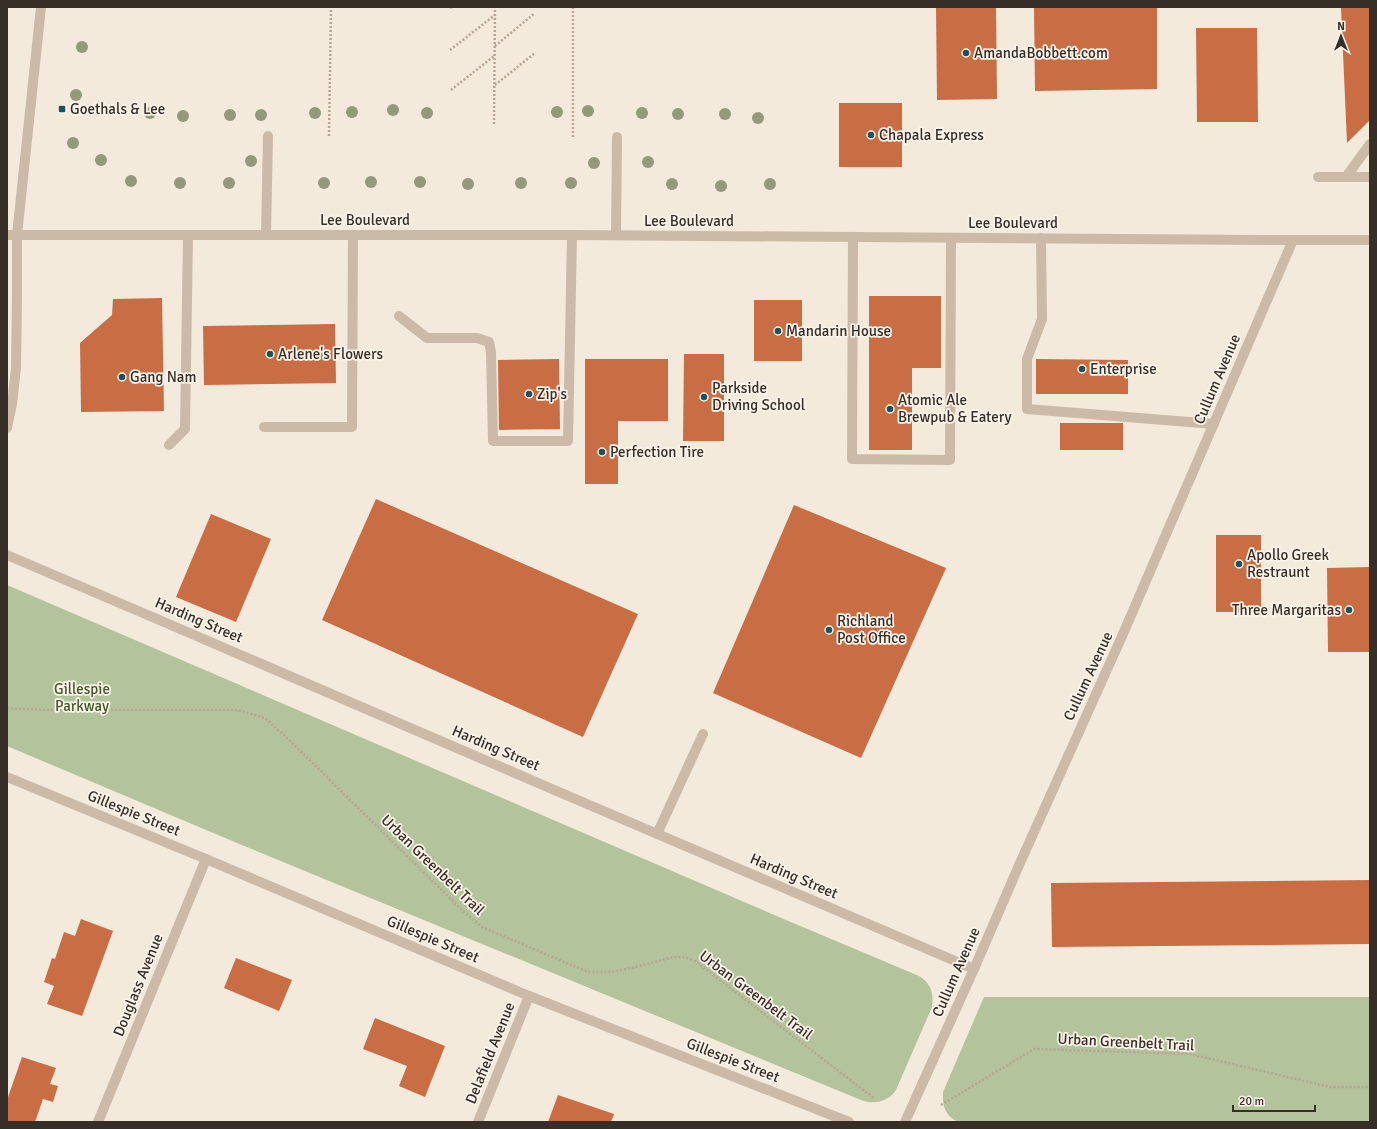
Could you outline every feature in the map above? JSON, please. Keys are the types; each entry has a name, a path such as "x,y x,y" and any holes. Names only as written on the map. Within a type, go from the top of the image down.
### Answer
{"street":[{"path":"7,428 12,404 16,368 18,297 12,235 41,7"},
{"path":"266,235 268,136"},
{"path":"616,235 617,137"},
{"path":"1346,177 1366,156 1370,144"},
{"path":"1318,177 1370,177"},
{"name":"Lee Boulevard","path":"12,235 616,235 1370,240"},
{"path":"169,445 185,429 188,235"},
{"path":"264,427 352,427 353,235"},
{"path":"399,316 427,338 478,338 488,342 491,352 493,441 568,441 572,235"},
{"path":"853,237 852,459 950,460 951,238"},
{"path":"1041,238 1042,319 1028,359 1028,409 1214,424"},
{"name":"Cullum Avenue","path":"905,1122 1123,634 1293,240"},
{"name":"Harding Street","path":"7,555 974,969"},
{"path":"658,834 703,734"},
{"name":"Gillespie Street","path":"7,777 206,859 529,996 849,1122"},
{"name":"Douglass Avenue","path":"98,1122 206,859"},
{"name":"Delafield Avenue","path":"478,1122 529,996"}],"path":[{"path":"329,136 331,7"},
{"path":"573,7 574,137"},
{"path":"494,124 494,46 496,8"},
{"path":"494,46 535,13"},
{"path":"450,50 495,15"},
{"path":"494,85 535,53"},
{"path":"451,90 494,56"},
{"name":"Urban Greenbelt Trail","path":"7,708 45,710 238,710 265,718 462,910 482,927 588,972 612,972 673,957 684,957 695,961 875,1099"},
{"name":"Urban Greenbelt Trail","path":"941,1104 1034,1049 1190,1054 1330,1087 1370,1087"}],"green space":[{"name":"Gillespie Parkway","path":"7,585 919,976 929,985 931,989 932,1007 896,1090 885,1100 871,1102 861,1100 237,843 7,746"},
{"path":"984,997 1370,997 1370,1122 959,1122 950,1117 945,1110 943,1092"}],"building":[{"name":"AmandaBobbett.com","path":"936,7 996,7 997,99 937,100"},
{"path":"1034,7 1157,7 1157,89 1035,91"},
{"path":"1341,8 1370,8 1370,120 1347,143"},
{"path":"1196,28 1257,28 1258,122 1197,122"},
{"name":"Chapala Express","path":"839,103 902,103 902,167 839,167"},
{"name":"Atomic Ale Brewpub & Eatery","path":"869,296 941,296 941,368 912,368 912,450 869,450"},
{"name":"Gang Nam","path":"162,298 164,411 81,412 80,343 112,315 113,299"},
{"name":"Mandarin House","path":"754,300 802,300 802,361 754,361"},
{"name":"Arlene's Flowers","path":"335,324 336,383 204,385 203,326"},
{"name":"Parkside Driving School","path":"684,354 724,354 724,441 683,441"},
{"name":"Zip's","path":"559,359 560,429 499,430 498,360"},
{"name":"Perfection Tire","path":"585,359 668,359 668,421 618,421 618,484 585,484"},
{"name":"Enterprise","path":"1036,359 1128,360 1128,394 1036,394"},
{"path":"1060,423 1123,423 1123,450 1060,450"},
{"path":"376,499 638,614 583,737 322,620"},
{"name":"Richland Post Office","path":"794,505 946,568 861,758 713,693"},
{"path":"211,514 271,539 236,622 176,597"},
{"name":"Apollo Greek Restraunt","path":"1216,535 1261,535 1261,612 1216,612"},
{"name":"Three Margaritas","path":"1370,567 1370,652 1328,652 1327,568"},
{"path":"1370,880 1370,944 1052,947 1051,883"},
{"path":"81,919 113,931 82,1016 47,1004 54,986 44,982 52,958 55,959 64,932 75,936"},
{"path":"236,958 292,980 279,1011 224,988"},
{"path":"375,1018 445,1046 425,1097 399,1086 407,1066 363,1049"},
{"path":"22,1057 56,1068 50,1084 58,1086 53,1102 43,1099 35,1122 7,1122 7,1100"},
{"path":"558,1095 614,1114 611,1122 548,1122"}],"place":[{"name":"AmandaBobbett.com","path":"966,53"},
{"name":"Goethals & Lee","path":"62,109"},
{"name":"Chapala Express","path":"871,135"},
{"name":"Mandarin House","path":"778,331"},
{"name":"Arlene's Flowers","path":"270,354"},
{"name":"Enterprise","path":"1082,369"},
{"name":"Gang Nam","path":"122,377"},
{"name":"Zip's","path":"529,394"},
{"name":"Parkside Driving School","path":"704,397"},
{"name":"Atomic Ale Brewpub & Eatery","path":"890,409"},
{"name":"Perfection Tire","path":"602,452"},
{"name":"Apollo Greek Restraunt","path":"1239,564"},
{"name":"Three Margaritas","path":"1349,610"},
{"name":"Richland Post Office","path":"829,630"}]}
